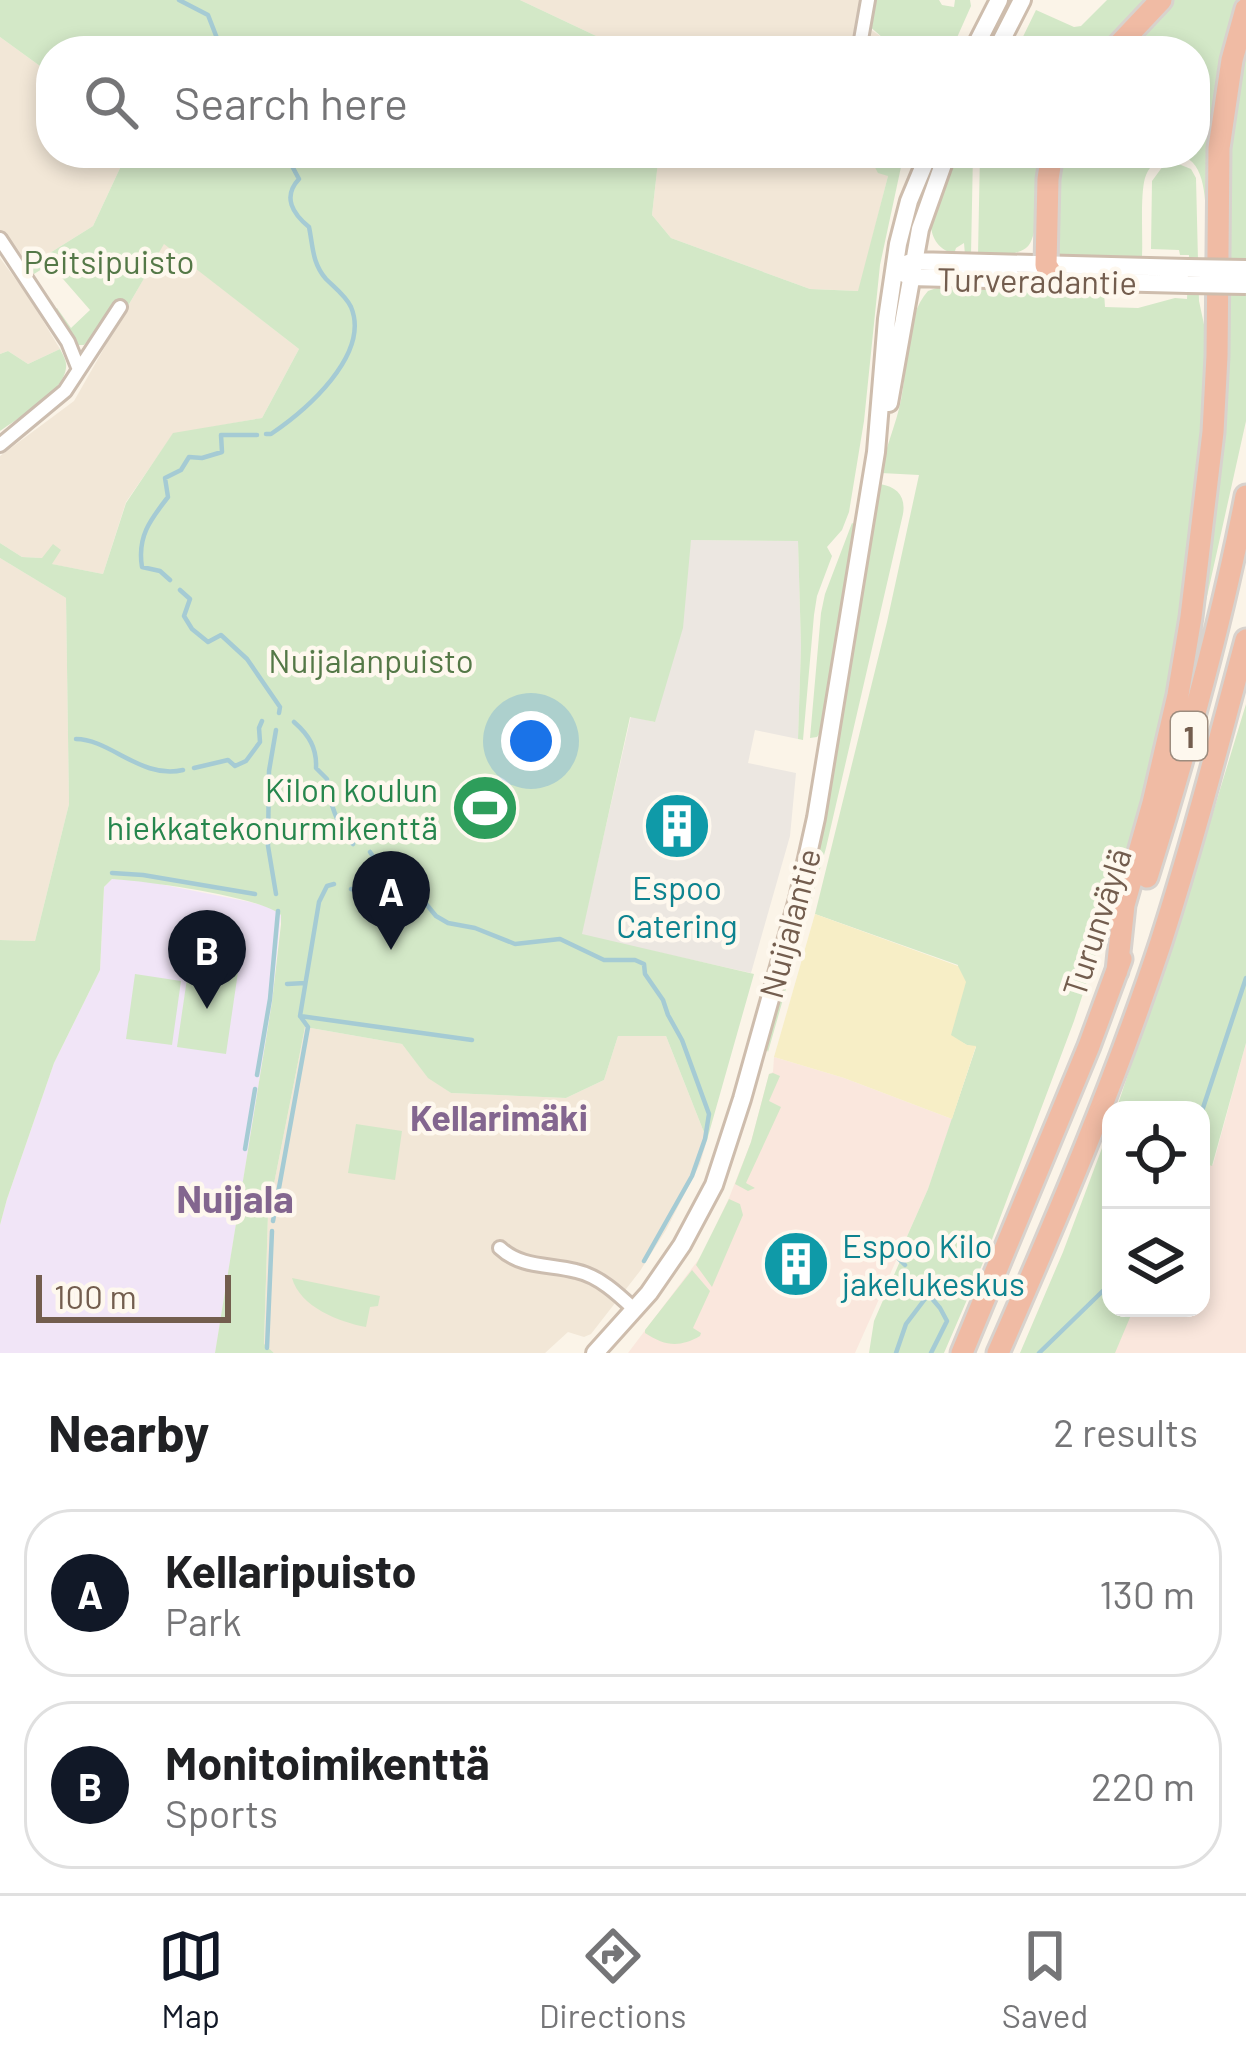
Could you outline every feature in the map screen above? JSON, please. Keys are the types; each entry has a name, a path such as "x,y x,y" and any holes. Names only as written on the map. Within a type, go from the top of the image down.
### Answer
{"highway":[{"path":"1127,36 1161,0"},
{"path":"1117,971 1124,905 1154,803 1194,595 1213,432 1219,148 1232,60 1246,9"},
{"path":"1050,168 1051,273"},
{"name":"Turunväylä","path":"962,1353 1117,971 1203,686 1246,496"},
{"name":"Turunväylä","path":"998,1353 1154,961 1246,640"}],"main road":[{"path":"981,36 999,0"},
{"path":"1004,36 1022,0"},
{"path":"906,269 908,201 922,168"},
{"path":"906,269 941,168"},
{"name":"Turveradantie","path":"906,269 1188,276 1246,285"},
{"name":"Nuijalantie","path":"595,1353 635,1310 700,1214 742,1099 816,818 876,452 876,424 906,269"},
{"name":"Turveradantie","path":"1188,276 1246,269"}],"street":[{"path":"862,36 868,0"},
{"path":"0,239 68,342 78,368"},
{"path":"0,445 65,391 120,307"},
{"path":"500,1248 511,1258 587,1274 635,1310"}],"shaded area":[{"path":"520,0 873,0 870,29 880,36 596,36"},
{"path":"0,37 36,63 36,168 120,168 93,226 29,266 0,232"},
{"path":"657,168 879,168 888,176 859,291 810,289 671,238 652,215"},
{"path":"164,243 299,349 262,418 173,434 126,502 103,574 22,557 0,543 0,456 74,401"},
{"path":"0,258 60,349 28,364 8,351 0,354"},
{"path":"691,540 798,541 798,739 755,730 748,763 796,773 790,836 751,973 581,935 631,716 654,722"},
{"path":"0,558 66,598 69,804 35,941 0,940"},
{"path":"112,879 250,902 281,915 272,1002 215,1353 0,1353 0,1225 54,1063 100,970 104,887"},
{"path":"305,1027 402,1044 428,1077 451,1093 566,1098 604,1080 618,1036 666,1036 707,1140 666,1230 591,1334 568,1332 545,1353 274,1353 264,1345 268,1214"},
{"path":"1246,1043 1246,1353 1099,1353 1116,1317 1210,1317 1213,1165"},
{"path":"774,1057 952,1119 928,1189 855,1353 628,1353 702,1255 751,1142"}],"green space":[{"path":"0,0 520,0 596,36 36,36 36,63 0,37"},
{"path":"873,0 939,0 954,7 955,0 970,0 958,36 881,36 868,25"},
{"path":"1107,0 1150,0 1115,36 1023,36 1036,10 1081,26"},
{"path":"1171,0 1241,0 1224,57 1206,246 1205,202 1196,168 1210,168 1210,36 1136,36"},
{"path":"1246,31 1246,421 1196,646 1230,107"},
{"name":"Nuijalanpuisto","path":"120,168 657,168 652,215 671,238 810,289 858,291 888,176 875,168 901,168 880,265 849,512 842,530 827,547 832,556 817,596 803,740 798,739 798,541 691,540 683,628 655,722 630,717 582,934 754,974 707,1140 666,1036 618,1036 604,1080 566,1098 451,1093 428,1078 402,1044 305,1027 268,1214 264,1344 274,1353 215,1353 272,1002 281,915 269,908 149,883 112,879 104,887 100,970 54,1063 0,1225 0,940 35,941 69,804 66,598 0,558 0,543 22,557 42,558 53,544 61,550 52,564 103,574 126,503 173,433 262,418 299,349 164,244 128,306 115,300 84,345 74,345 54,311 57,308 71,328 90,310 50,264 34,274 29,266 93,226"},
{"path":"946,168 973,168 971,255 965,255 964,243 954,254 933,237 936,194"},
{"path":"980,168 1041,168 1031,242 1021,251 978,255"},
{"path":"1059,168 1150,168 1143,195 1142,256 1060,259 1055,255"},
{"path":"1162,168 1188,168 1196,178 1199,301 1209,348 1195,513 1164,715 1127,859 1074,1021 944,1353 869,1353 874,1321 928,1189 976,1047 950,1036 958,965 815,914 919,475 881,473 901,400 911,328 928,291 945,286 990,283 1104,292 1105,307 1138,308 1187,299 1189,255 1151,249 1152,181"},
{"path":"60,349 66,368 57,386 0,431 0,354 8,351 28,364"},
{"path":"880,484 899,493 903,514 826,848 768,1052 765,1046 825,825"},
{"path":"852,523 856,525 825,726 810,738 821,613"},
{"path":"1246,704 1246,1043 1212,1166 1210,1101 1119,1101"},
{"path":"189,965 238,972 226,1054 177,1047"},
{"path":"135,974 181,981 172,1045 126,1039"},
{"path":"773,1073 780,1076 769,1101 781,1107 746,1183 755,1188 748,1191 735,1184"},
{"path":"356,1124 402,1131 395,1180 348,1173"},
{"path":"1102,1148 1102,1317 1130,1317 1115,1353 1020,1353"},
{"path":"729,1199 740,1204 743,1215 712,1287 696,1265"},
{"path":"692,1270 710,1291 693,1328 700,1336 672,1344 645,1333 645,1330"},
{"path":"292,1278 380,1296 378,1306 370,1307 366,1327 344,1321 312,1305"}],"sand":[{"path":"815,914 958,966 966,982 951,1035 976,1046 952,1119 774,1057"}],"waterway":[{"path":"179,0 208,15 216,36"},
{"path":"266,434 301,411 331,380 352,344 355,325 349,303 318,267 309,227 292,205 291,192 299,179 293,168"},
{"path":"170,580 160,571 142,567 141,556 146,529 168,497 165,478 181,470 189,457 222,452 221,435 257,435"},
{"path":"180,590 190,599 184,616 192,629 208,642 221,635 247,659 280,707 279,713"},
{"path":"194,768 246,761 260,742 262,721"},
{"path":"294,722 311,742 316,768 327,779 335,814 353,844"},
{"path":"276,730 269,771 268,846 276,894"},
{"path":"76,739 101,745 140,765 168,772 183,770"},
{"path":"370,852 387,876 413,888 448,923 515,944 560,939 604,960 644,964 682,1040 709,1114 692,1176 644,1261"},
{"path":"112,873 255,894"},
{"path":"273,1221 308,1027 300,1016 319,902 327,886 334,884"},
{"path":"351,889 382,897"},
{"path":"257,1075 278,911"},
{"path":"1205,1101 1246,978"},
{"path":"287,984 305,983"},
{"path":"300,1016 472,1040"},
{"path":"245,1149 255,1089"},
{"path":"267,1348 272,1231"},
{"path":"899,1259 905,1265"},
{"path":"917,1281 947,1321 931,1353"},
{"path":"1039,1353 1102,1292"},
{"path":"896,1353 906,1324 928,1295"}],"place":[{"name":"Kilon koulun hiekkatekonurmikenttä","path":"485,808"},
{"name":"Espoo Catering","path":"677,826"},
{"name":"Kellaripuisto","path":"391,950"},
{"name":"Monitoimikenttä","path":"207,1009"},
{"name":"Espoo Kilo jakelukeskus","path":"796,1264"}],"district":[{"name":"Kellarimäki","path":"499,1116"},
{"name":"Nuijala","path":"235,1197"}],"park label":[{"name":"Peitsipuisto","path":"109,261"}]}
